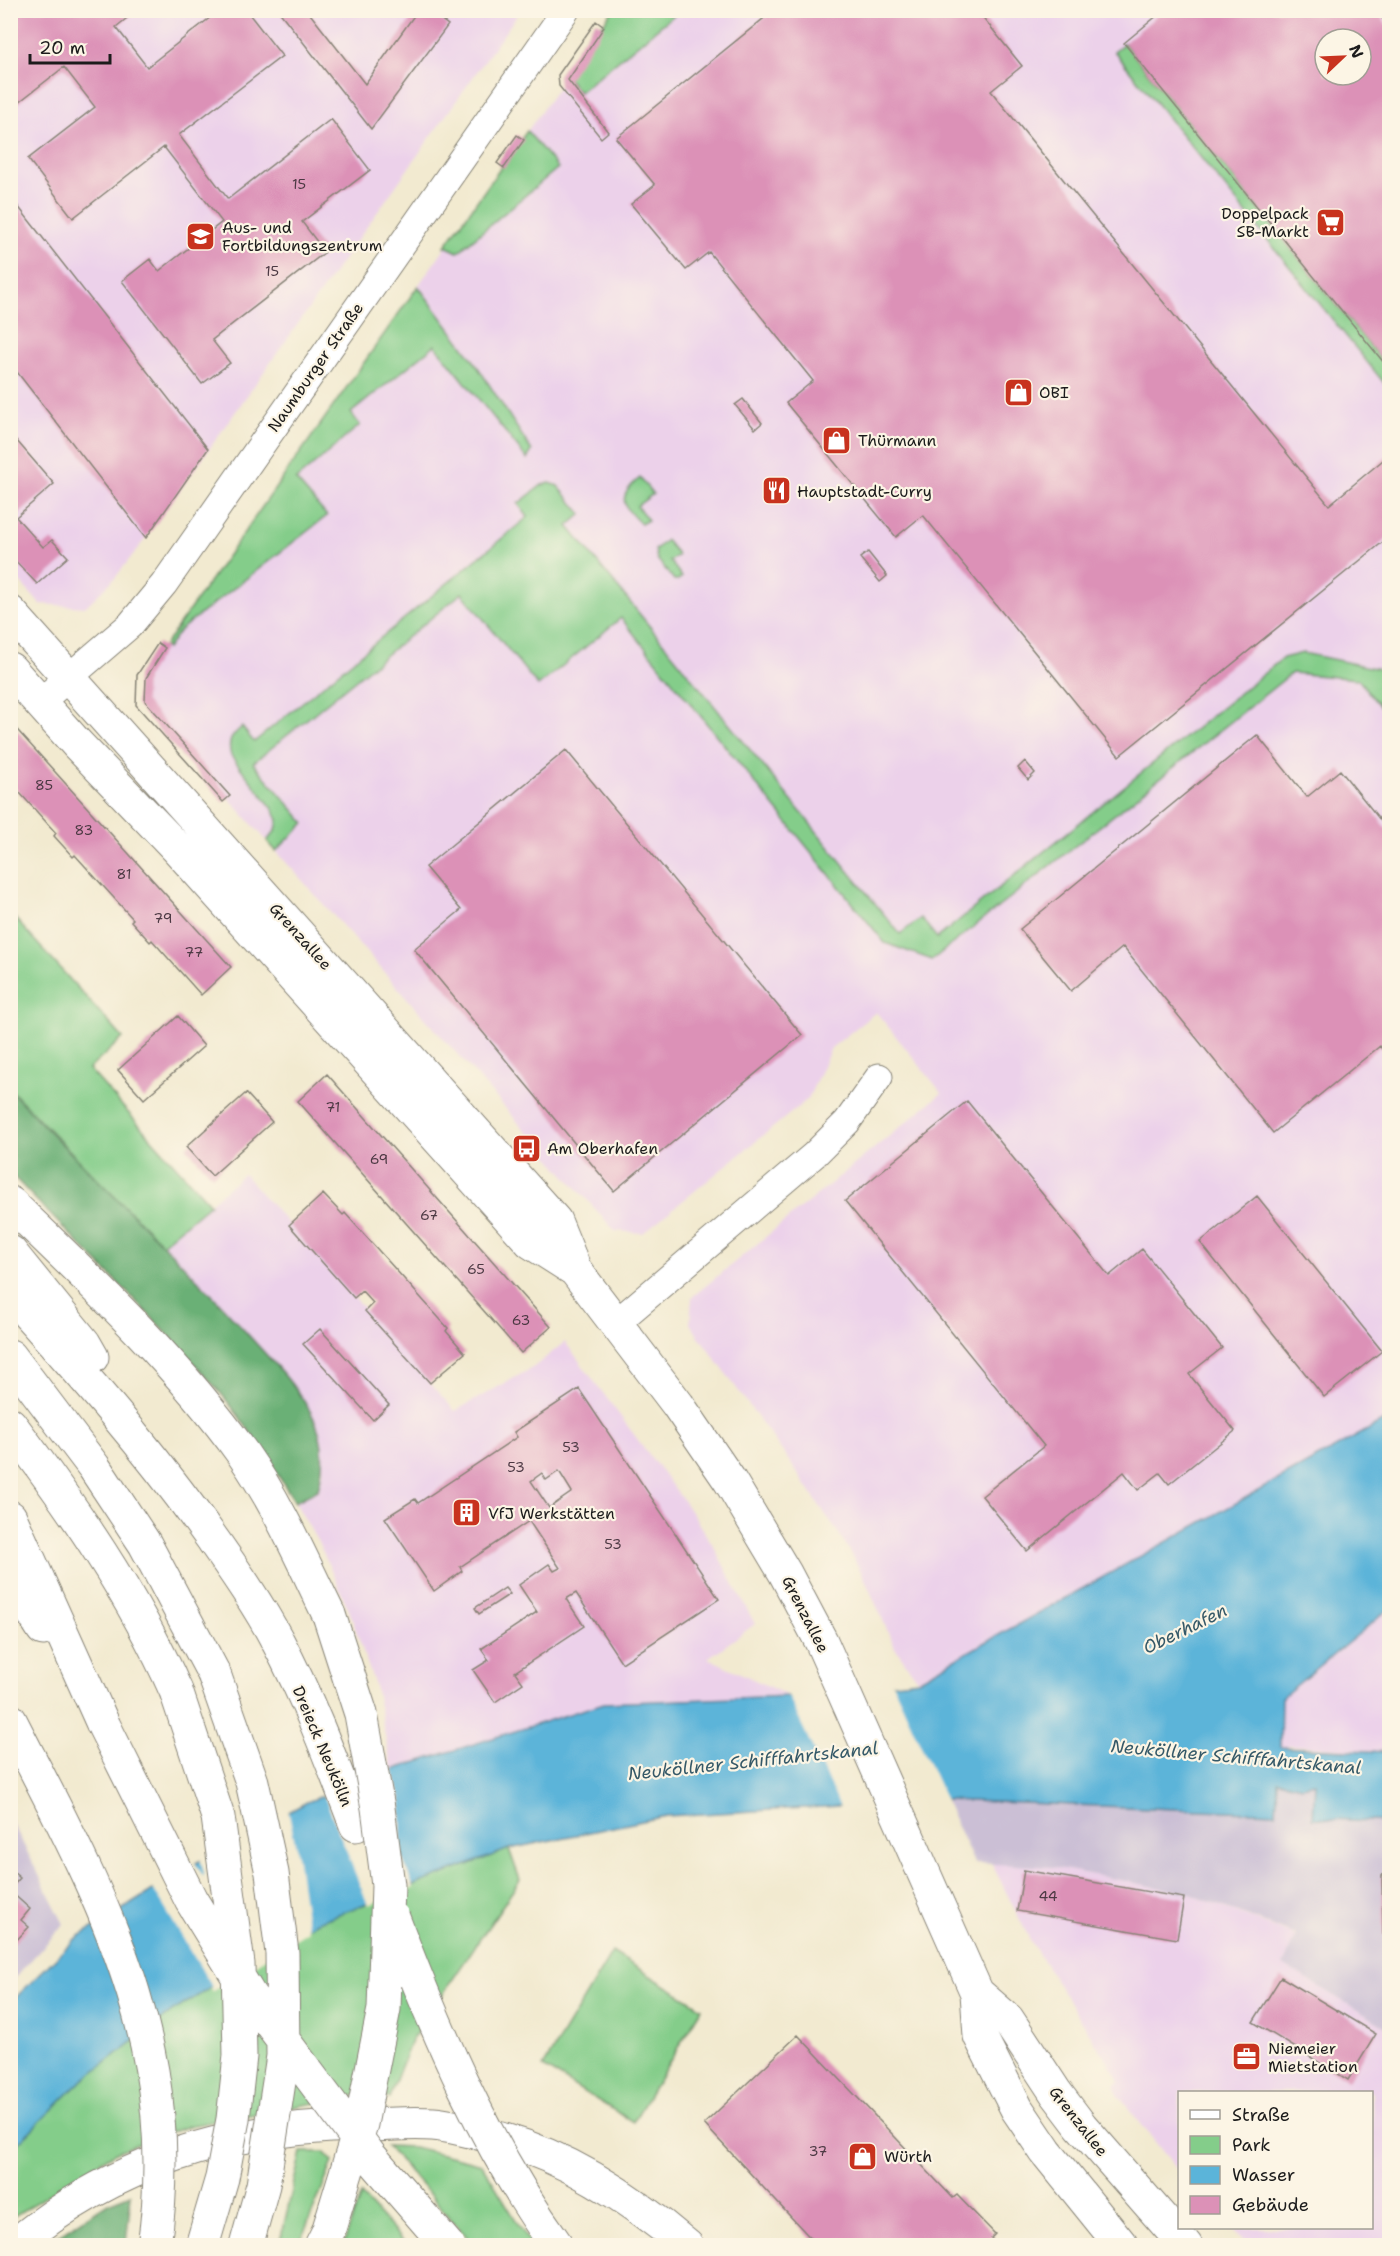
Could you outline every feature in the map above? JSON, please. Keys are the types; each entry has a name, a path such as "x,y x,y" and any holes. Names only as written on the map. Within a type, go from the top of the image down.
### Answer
{"main road":[{"name":"Grenzallee","path":"10,612 555,1221 575,1270 736,1489 785,1573 820,1641 977,1993 980,2036 1017,2109 1052,2160 1122,2246"},
{"name":"Grenzallee","path":"10,669 176,847 531,1242 575,1270"},
{"path":"10,1203 123,1313 208,1408 244,1456 276,1507 329,1615 361,1714 378,1808 388,1885 384,2009 361,2124 328,2232 321,2246"},
{"path":"10,1252 84,1343 136,1438"},
{"name":"Dreieck Neukölln","path":"10,1294 93,1385 164,1471 235,1571 277,1639 322,1735 416,1978 459,2077 496,2152 557,2246"},
{"path":"10,1356 94,1467 145,1544 214,1674 252,1782 272,1873 282,1953 283,2056 263,2185 246,2246"},
{"path":"10,1424 91,1533 154,1641 176,1691 218,1817 238,1965 240,2056 233,2119 222,2178 202,2246"},
{"path":"10,1517 104,1724 191,1900 250,1996 370,2156 448,2246"},
{"path":"10,1577 104,1724"},
{"path":"10,1720 67,1830 118,1946 148,2038 156,2087 160,2144 160,2207 154,2246"},
{"name":"Grenzallee","path":"977,1993 1008,2020 1056,2093 1081,2126 1185,2246"},
{"path":"14,2246 33,2229 95,2189 124,2174 200,2145 308,2126 434,2124 506,2141 581,2171 651,2215 687,2246"}],"street":[{"name":"Naumburger Straße","path":"40,702 130,625 201,534 285,410 566,10"},
{"path":"616,1323 814,1155 847,1122 879,1077"}],"shaded area":[{"name":"Aus- und Fortbildungszentrum","path":"11,11 520,11 146,538 115,578 85,607 40,604 11,572"},
{"path":"612,11 1389,11 1389,1419 918,1680 895,1648 864,1577 843,1540 785,1455 690,1324 692,1297 942,1093 876,1012 831,1048 808,1099 643,1233 615,1231 143,702 144,677"},
{"path":"244,1174 455,1411 534,1367 565,1342 685,1503 714,1547 755,1624 708,1658 789,1696 604,1703 392,1770 375,1686 349,1610 320,1546 295,1502 318,1490 323,1472 321,1439 297,1392 274,1364 227,1311 161,1245"},
{"path":"1389,1609 1389,1752 1288,1745 1288,1748 1280,1747 1281,1698"},
{"path":"1278,1781 1302,1786 1315,1783 1313,1818 1389,1822 1389,2029 1283,1965 1296,1935 1187,1893 1053,1867 974,1863 945,1800 1276,1813"},
{"path":"10,1818 64,1924 11,1982 10,1982"},
{"name":"Niemeier Mietstation","path":"991,1862 1053,1867 1187,1893 1296,1936 1283,1965 1389,2029 1389,2245 1250,2245 1233,2229 1373,2229 1373,2091 1178,2091 1178,2171 1118,2095 1115,2085 1120,2081 1031,1942"}],"green space":[{"path":"612,11 679,11 579,92 566,76"},
{"path":"1124,43 1389,369 1389,389 1114,51"},
{"path":"527,131 558,168 458,252 445,246"},
{"path":"418,286 472,358 532,451 527,459 435,345 351,413 360,425 296,480 327,516 180,630 167,649 164,646"},
{"path":"640,478 653,494 637,506 648,520 641,524 629,511 624,500 628,490"},
{"path":"550,483 558,486 582,514 568,526 900,934 921,918 937,938 1283,658 1303,653 1389,671 1389,678 1384,683 1389,691 1389,718 1358,679 1292,673 932,960 885,943 621,618 538,686 462,593 253,763 305,823 276,851 267,841 276,830 278,820 273,809 231,756 229,747 233,736 242,727 254,742 528,517 518,504 542,485"},
{"path":"666,540 678,555 670,561 682,577 678,580 674,580 657,559 655,550"},
{"path":"10,913 123,1038 89,1069 210,1204 161,1245 11,1090"},
{"path":"10,1090 216,1299 296,1389 319,1430 322,1470 318,1490 295,1502 252,1435 198,1367 11,1174"},
{"path":"509,1849 520,1880 411,2041 389,2098 359,2095 189,2126 116,2152 11,2218 11,2150 79,2083 173,2011 315,1923"},
{"path":"612,1952 702,2008 633,2122 543,2067"},
{"path":"387,2146 414,2147 482,2164 531,2245 474,2245"},
{"path":"301,2152 324,2152 333,2162 299,2245 279,2246"},
{"path":"131,2194 126,2245 47,2246 46,2243 108,2203"},
{"path":"361,2195 407,2245 343,2245"}],"water":[{"path":"1389,1418 1389,1609 1281,1698 1280,1747 1389,1752 1389,1822 1313,1818 1315,1783 1302,1786 1278,1781 1276,1813 945,1800 666,1816 509,1849 315,1923 173,2011 79,2083 11,2150 11,2002 75,1939 196,1863 307,1802 392,1770 604,1703 789,1696 918,1680"}],"pier":[{"path":"891,1680 947,1803 841,1809 787,1693"},
{"path":"392,1767 401,1800 401,1855 414,1888 368,1905 323,1793"},
{"path":"288,1809 308,1931 212,1992 211,1985 152,1887 194,1861 204,1877 200,1857"}],"building":[{"path":"17,10 137,10 116,27 147,67 220,10 246,10 282,56 179,135 228,199 331,119 370,170 302,222 325,252 212,340 230,363 202,384 122,281 150,259 159,271 222,222 164,147 73,218 28,159 95,107 64,67 10,109 10,15"},
{"path":"278,10 307,10 365,84 418,10 428,10 448,25 371,129"},
{"name":"OBI","path":"774,10 977,10 1022,66 991,91 1329,505 1389,455 1389,537 1119,756 923,515 896,537 786,403 813,381 709,252 686,270 631,204 655,185 616,138"},
{"name":"Doppelpack SB-Markt","path":"1164,10 1376,10 1389,27 1389,369 1124,43"},
{"path":"596,21 604,27 568,80 608,132 601,138 559,86 558,75"},
{"path":"517,135 524,140 504,168 497,163"},
{"path":"10,196 208,449 146,538 10,363"},
{"path":"743,399 762,423 755,429 735,405"},
{"path":"10,433 54,484 16,517 43,547 52,540 68,557 37,584 10,555"},
{"path":"868,552 887,576 880,582 860,558"},
{"path":"158,643 165,648 146,678 145,701 230,796 223,802 136,705 137,675"},
{"path":"10,722 231,967 201,995 152,940 150,942 131,921 133,919 75,855 73,857 54,836 56,833 10,782"},
{"path":"1257,735 1307,797 1340,770 1389,831 1389,1059 1380,1046 1273,1133 1123,947 1071,991 1020,929"},
{"path":"566,750 802,1035 614,1191 414,949 461,910 425,867"},
{"path":"1025,761 1035,773 1028,780 1018,768"},
{"path":"178,1016 204,1046 144,1099 118,1070"},
{"path":"327,1074 551,1327 521,1353 298,1101"},
{"path":"246,1093 272,1122 212,1176 186,1147"},
{"path":"967,1101 1109,1276 1142,1249 1222,1348 1189,1374 1235,1431 1169,1484 1160,1473 1138,1490 1124,1472 1027,1551 982,1496 1044,1446 845,1201"},
{"path":"323,1194 343,1215 345,1213 448,1328 446,1331 465,1353 430,1383 365,1311 373,1303 362,1291 354,1298 289,1225"},
{"path":"1257,1196 1382,1351 1324,1397 1200,1242"},
{"path":"320,1329 389,1405 373,1420 303,1344"},
{"path":"579,1389 719,1599 622,1663 576,1593 566,1599 584,1626 515,1672 523,1683 495,1702 473,1670 489,1660 481,1649 537,1612 519,1585 549,1564 554,1571 560,1568 529,1521 460,1567 462,1571 434,1591 385,1518 415,1499 418,1503 517,1437 514,1432","holes":["559,1471 572,1492 549,1508 531,1481 542,1473 546,1480"]},
{"path":"505,1588 510,1594 479,1614 475,1608"},
{"path":"10,1869 20,1878 10,1889"},
{"path":"1024,1870 1184,1898 1177,1939 1017,1911"},
{"path":"1389,1874 1389,1938 1383,1934 1382,1875"},
{"path":"10,1891 30,1909 21,1920 29,1927 10,1947"},
{"path":"1281,1977 1376,2034 1348,2080 1253,2022"},
{"path":"798,2035 953,2198 957,2195 995,2234 991,2238 998,2246 818,2246 704,2124"}],"place":[{"name":"Doppelpack SB-Markt","path":"1330,222"},
{"name":"Aus- und Fortbildungszentrum","path":"201,236"},
{"name":"OBI","path":"1018,392"},
{"name":"Thürmann","path":"837,440"},
{"name":"Hauptstadt-Curry","path":"776,491"},
{"name":"Am Oberhafen","path":"526,1148"},
{"name":"VfJ Werkstätten","path":"467,1513"},
{"name":"Niemeier Mietstation","path":"1247,2057"},
{"name":"Würth","path":"863,2156"}],"water label":[{"name":"Oberhafen","path":"1185,1629"},
{"name":"Neuköllner Schifffahrtskanal","path":"1236,1757"},
{"name":"Neuköllner Schifffahrtskanal","path":"753,1761"}]}
